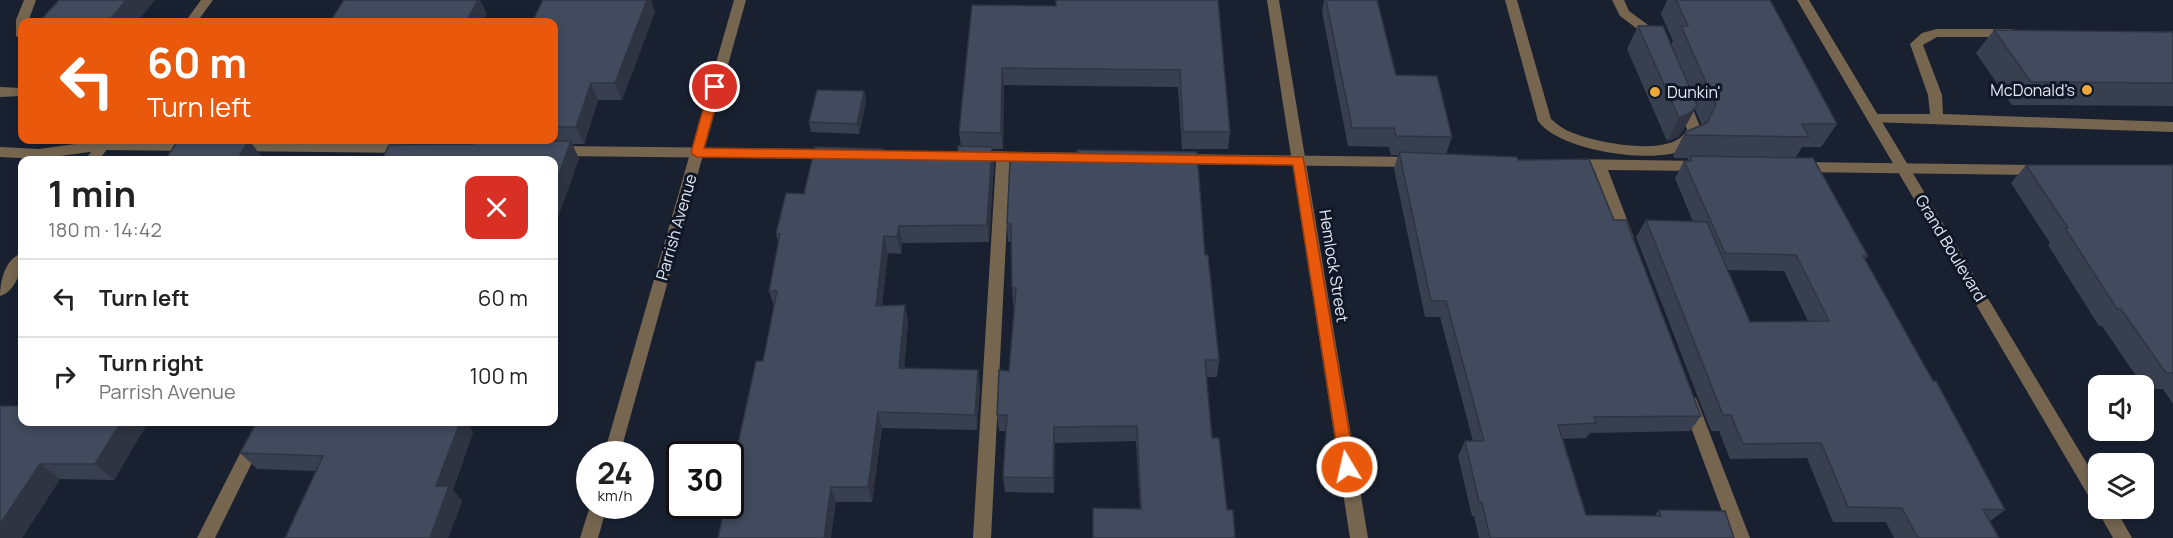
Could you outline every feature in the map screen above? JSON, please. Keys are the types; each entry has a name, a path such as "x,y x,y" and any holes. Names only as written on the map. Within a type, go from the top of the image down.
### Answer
{"street":[{"path":"23,18 30,0"},
{"path":"194,18 207,0"},
{"name":"Parrish Avenue","path":"616,441 740,0"},
{"name":"Hemlock Street","path":"1273,0 1359,538"},
{"path":"1511,0 1545,121 1559,132 1579,140 1634,149 1678,147 1690,140 1694,129 1677,88"},
{"path":"1618,0 1624,13 1655,36 1660,46"},
{"name":"Grand Boulevard","path":"1803,0 2088,480"},
{"path":"1937,118 1935,95 1916,44 1926,36 1937,33 2029,33"},
{"path":"0,92 18,92"},
{"path":"1874,119 1937,118 2058,125 2173,127"},
{"path":"0,152 39,154 95,144"},
{"path":"95,156 104,144"},
{"path":"158,144 398,154 425,149"},
{"path":"543,150 846,155"},
{"path":"959,156 1110,158"},
{"path":"982,538 1004,156"},
{"path":"1158,159 1430,162"},
{"path":"1554,164 1719,166"},
{"path":"1599,165 1633,252"},
{"path":"1790,167 2056,171"},
{"path":"0,290 18,265"},
{"path":"1683,384 1741,538"},
{"path":"206,538 262,426"},
{"path":"589,538 594,519"},
{"path":"2112,519 2123,538"}],"building":[{"path":"59,0 126,0 111,18 43,18"},
{"path":"344,0 478,0 468,18 333,18"},
{"path":"543,0 647,0 615,83 591,83 576,127 558,127 558,18 534,18"},
{"path":"1056,0 1218,0 1230,132 1183,132 1180,70 1002,68 1001,133 959,132 972,5 1056,6"},
{"path":"1326,0 1377,0 1396,75 1437,76 1452,137 1396,136 1394,128 1352,128"},
{"path":"1676,0 1770,0 1837,124 1802,124 1809,137 1686,135 1685,132 1707,123 1716,105 1681,26 1688,26"},
{"path":"1638,26 1663,26 1697,105 1690,113 1679,118"},
{"path":"1994,30 2173,32 2173,83 2031,82"},
{"path":"817,90 864,91 857,124 809,122"},
{"path":"558,141 571,141 558,177 558,156 384,156 389,145 558,144"},
{"path":"175,144 247,144 239,156 168,156"},
{"path":"958,146 992,147 987,225 899,226 897,237 884,236 876,306 905,305 899,368 978,370 975,415 878,412 868,487 831,487 824,538 718,538 722,519 744,519 744,441 739,441 756,361 763,361 777,291 769,291 780,234 776,234 786,193 804,194 815,147 883,149 883,152 958,153"},
{"path":"1077,150 1197,152 1205,255 1208,255 1219,360 1205,360 1212,438 1219,438 1227,510 1233,510 1235,538 1093,538 1093,508 1141,509 1137,426 1054,427 1053,478 1003,477 1007,415 997,415 999,370 1009,371 1016,288 1012,288 1011,224 1007,224 1010,161 1077,160"},
{"path":"1399,152 1517,157 1518,160 1589,159 1614,220 1626,220 1701,416 1594,417 1596,423 1558,425 1586,515 1661,516 1659,510 1725,511 1734,538 1490,538 1465,441 1484,441 1446,301 1431,301"},
{"path":"1690,156 1813,158 1868,256 1863,256 1933,381 1936,381 2005,510 1983,509 1999,538 1918,538 1902,508 1848,507 1821,443 1743,444 1731,415 1723,415 1646,220 1707,222 1750,322 1829,321 1796,255 1725,253 1684,161 1692,161"},
{"path":"2026,165 2173,165 2173,373 2166,373 2121,309 2117,309 2065,228 2068,228"},
{"path":"0,406 18,406 18,426 119,426 95,464 40,464 0,524"},
{"path":"255,426 458,426 436,486 449,486 430,538 285,538 323,456 240,453"}],"place":[{"name":"McDonald's","path":"2087,90"},
{"name":"Dunkin'","path":"1655,92"}],"route":[{"path":"715,87 697,153 1299,161 1347,467"}]}
